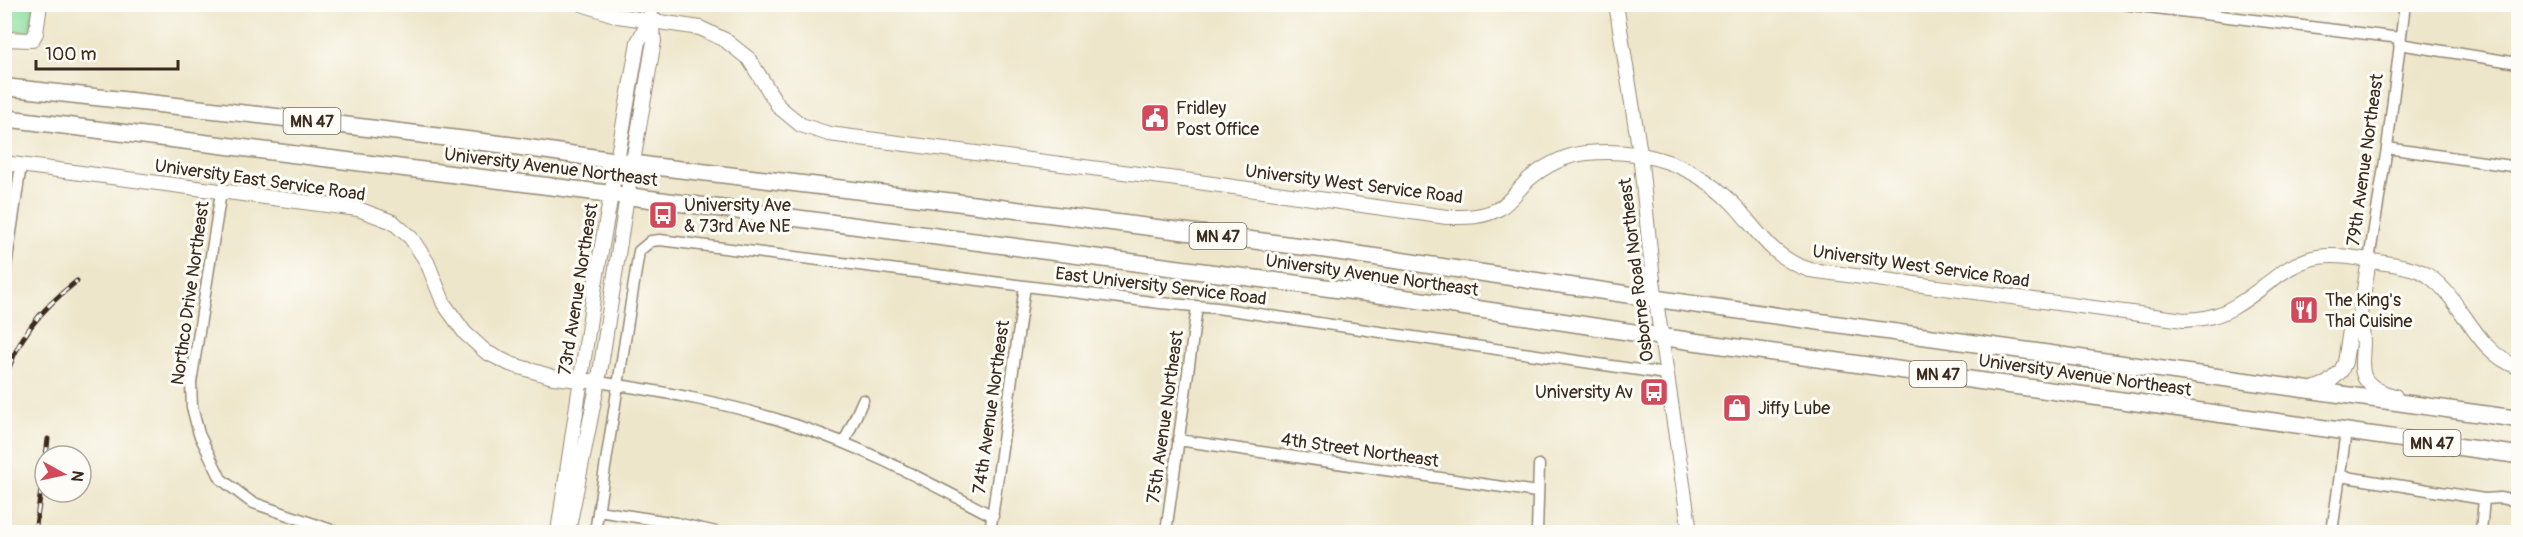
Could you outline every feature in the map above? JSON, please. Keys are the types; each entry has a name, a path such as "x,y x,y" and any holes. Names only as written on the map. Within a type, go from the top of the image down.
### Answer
{"main road":[{"name":"University Avenue Northeast","path":"4,87 279,117 1310,248 2518,419"},
{"name":"University Avenue Northeast","path":"4,118 1394,296 1661,336 2518,455"}],"street":[{"path":"4,39 32,40 36,33 40,4"},
{"name":"University West Service Road","path":"582,4 618,16 700,28 725,40 749,59 779,107 801,125 841,136 1178,178 1447,217 1477,217 1501,208 1530,179 1566,157 1588,153 1640,153 1681,166 1703,177 1724,194 1778,255 1794,265 1810,270 2184,320 2204,318 2232,308 2287,269 2308,260 2337,256 2369,260 2406,267 2423,273 2447,295 2491,350 2518,367"},
{"name":"73rd Avenue Northeast","path":"558,532 581,379 626,162 654,41 650,20 652,4"},
{"name":"Osborne Road Northeast","path":"1616,4 1640,153 1666,374 1690,532"},
{"path":"2123,4 2400,41 2518,63"},
{"name":"79th Avenue Northeast","path":"2405,4 2387,148 2359,320 2363,331 2360,365 2366,382 2381,392 2450,409"},
{"path":"2387,148 2518,167"},
{"name":"University East Service Road","path":"4,163 358,209 393,222 411,238 426,262 444,304 465,333 486,352 510,364 553,377 598,382"},
{"path":"4,280 21,165"},
{"name":"Northco Drive Northeast","path":"221,192 191,383 192,407 199,434 221,479 251,502 337,532"},
{"name":"73rd Avenue Northeast","path":"568,532 598,382 619,195"},
{"name":"East University Service Road","path":"618,385 639,251 651,240 1217,308 1666,374"},
{"name":"74th Avenue Northeast","path":"990,532 1025,286"},
{"name":"75th Avenue Northeast","path":"1166,532 1197,307"},
{"name":"79th Avenue Northeast","path":"2313,389 2338,376 2345,362 2350,330 2359,320"},
{"path":"598,382 697,398 747,410 844,443 899,467 993,516"},
{"path":"595,532 618,385"},
{"path":"844,443 863,400"},
{"path":"2332,532 2346,431"},
{"name":"4th Street Northeast","path":"1178,440 1537,492"},
{"path":"1538,532 1539,465"},
{"path":"2340,476 2484,499 2500,498 2518,501"},
{"path":"2481,532 2484,499"},
{"path":"598,511 676,523 716,532"}],"green space":[{"path":"5,5 34,5 30,33 5,30"}],"railway":[{"path":"4,384 15,353 32,326 52,302 77,281"},
{"path":"47,444 48,439"},
{"path":"35,532 39,504"}],"place":[{"name":"Fridley Post Office","path":"1155,118"},
{"name":"University Ave & 73rd Ave NE","path":"663,215"},
{"name":"The King's Thai Cuisine","path":"2304,310"},
{"name":"University Av","path":"1654,392"},
{"name":"Jiffy Lube","path":"1737,408"}]}
